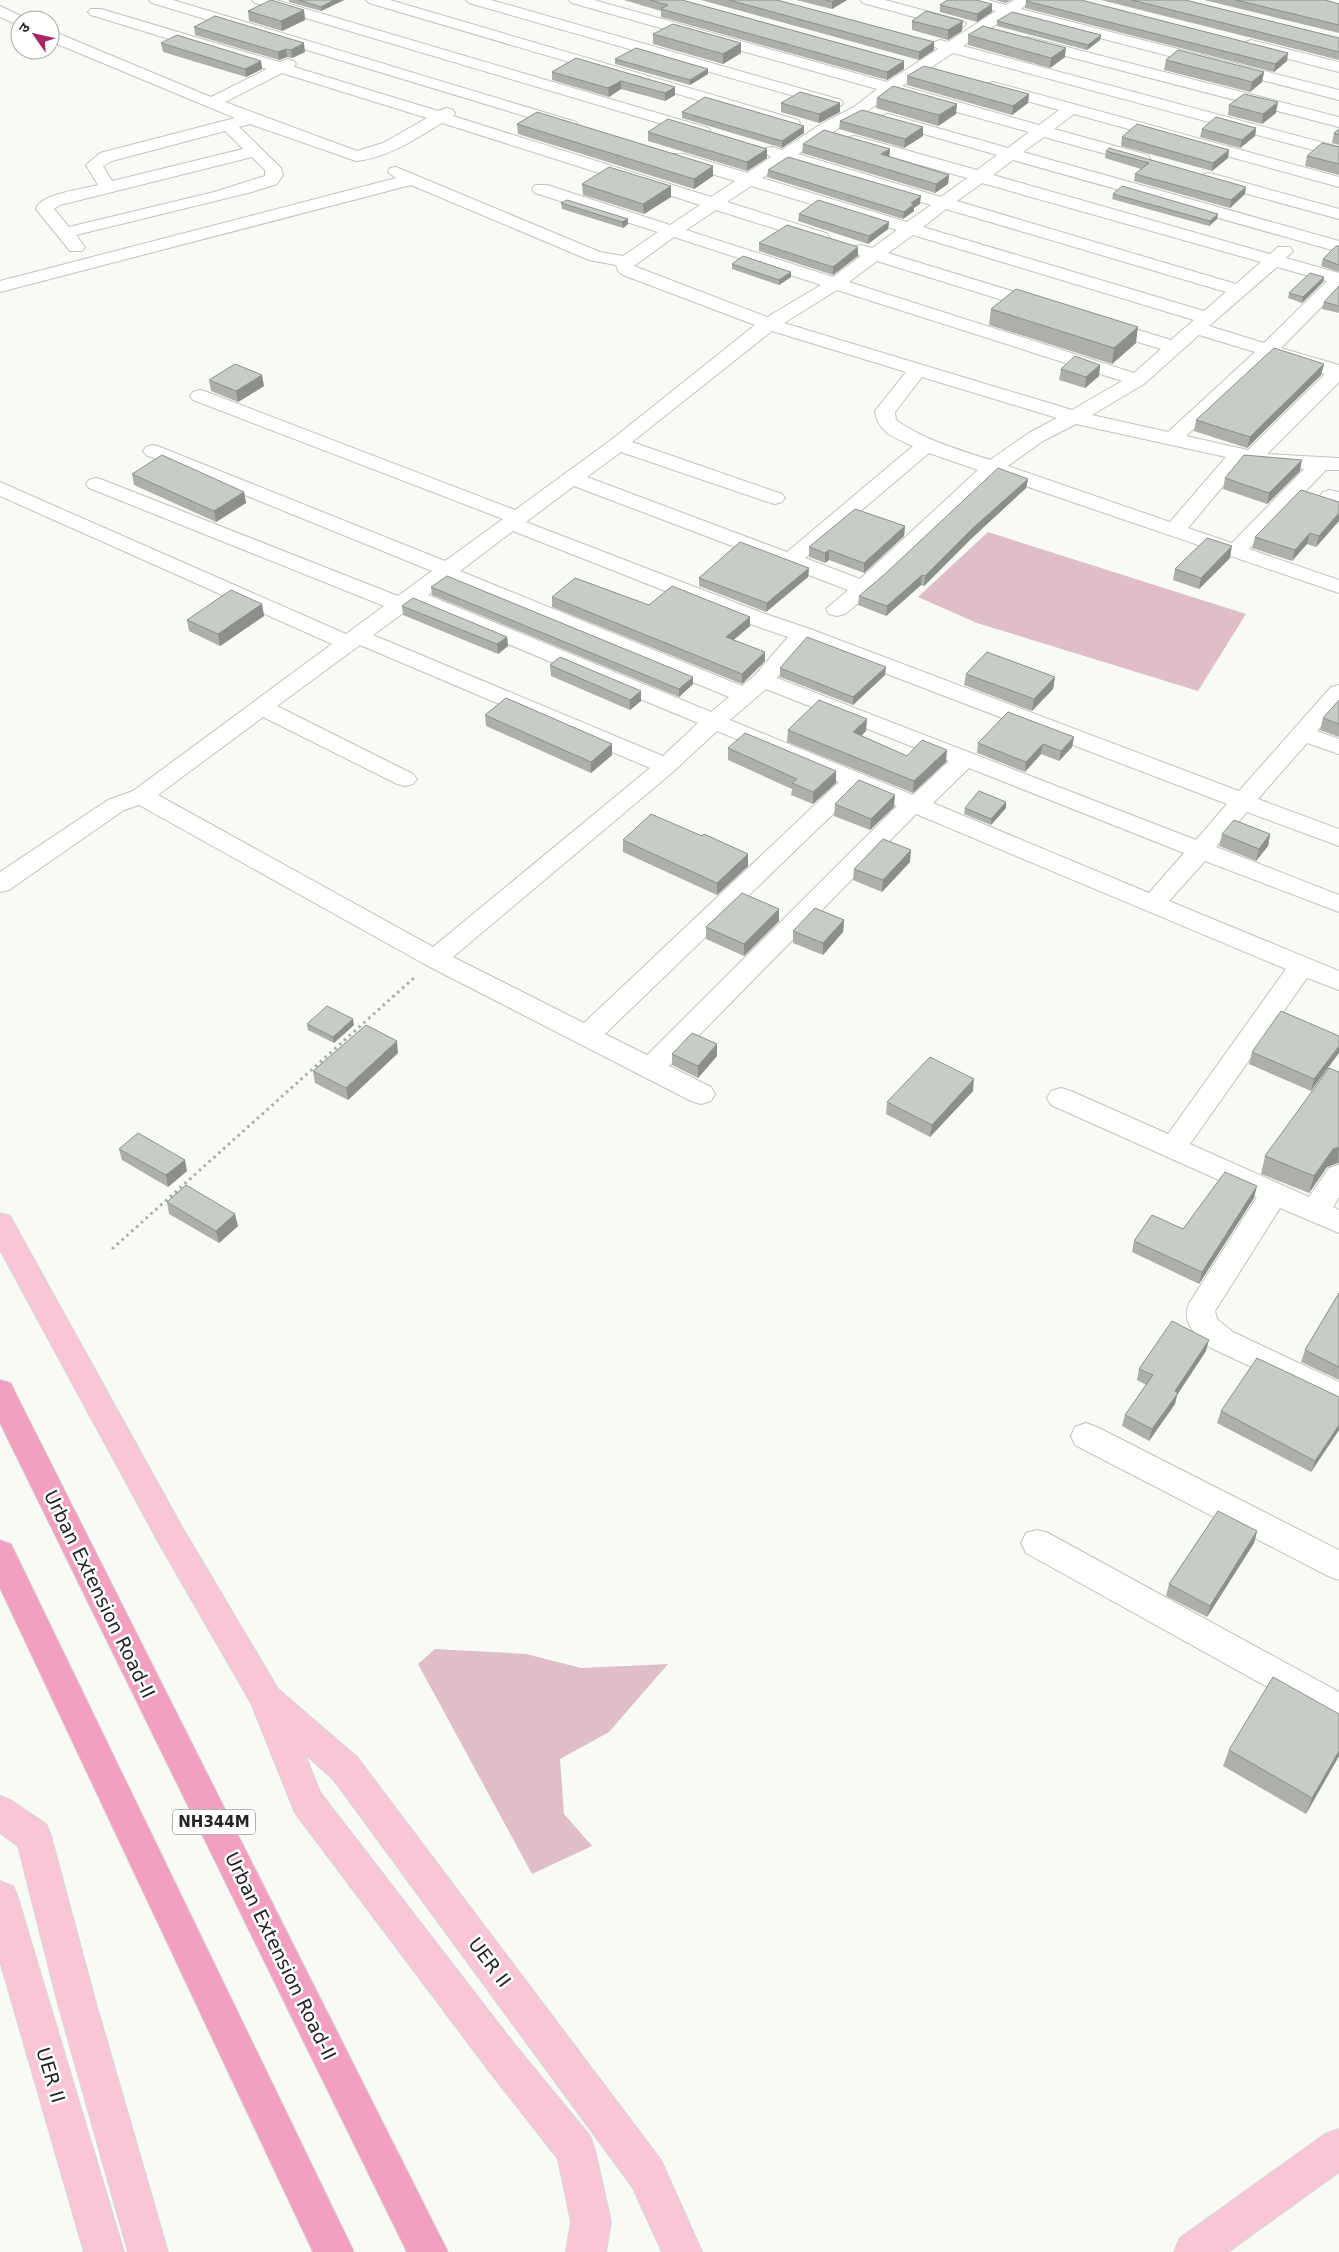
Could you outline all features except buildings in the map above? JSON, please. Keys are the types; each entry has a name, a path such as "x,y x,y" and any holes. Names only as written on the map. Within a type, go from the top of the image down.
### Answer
{"highway":[{"name":"Urban Extension Road-II","path":"0,1392 428,2252"},
{"path":"0,1554 334,2252"}],"main road":[{"path":"0,1224 171,1536 265,1697 307,1802 502,2058 576,2150 591,2222 586,2252"},
{"name":"UER II","path":"265,1697 344,1768 647,2174 682,2252"},
{"path":"0,1812 33,1836 76,2000 148,2252"},
{"name":"UER II","path":"0,1898 104,2252"},
{"path":"1194,2252 1339,2148"}],"street":[{"path":"157,0 590,131"},
{"path":"260,0 718,136"},
{"path":"374,0 980,177 1339,279 1268,350 1172,439"},
{"path":"211,103 416,0"},
{"path":"474,0 1339,247"},
{"path":"576,0 1155,163"},
{"path":"868,0 998,34"},
{"path":"970,0 1339,95"},
{"path":"1024,0 860,110 821,131 749,179 626,262 624,267 629,271 769,324 1073,417 1281,463 1330,464"},
{"path":"60,39 251,119 363,157 381,151 642,4"},
{"path":"96,12 348,88 712,204 1062,312"},
{"path":"1017,39 1339,122"},
{"path":"922,40 1339,152"},
{"path":"1235,41 1339,67"},
{"path":"585,97 658,53"},
{"path":"903,62 940,72"},
{"path":"978,83 1339,182"},
{"path":"0,884 116,805 141,796 618,444 731,352 769,324 836,283 1072,108"},
{"path":"108,188 94,166 97,161 251,119"},
{"path":"65,233 101,222 225,194 271,180 276,175 273,168 228,125"},
{"path":"756,147 1238,290"},
{"path":"80,252 45,209 46,205 54,201 255,151"},
{"path":"664,154 910,228 1201,323 1268,350 1339,371"},
{"path":"363,157 380,169 413,179 595,256 626,262"},
{"path":"1193,174 1335,208"},
{"path":"0,288 413,179"},
{"path":"541,189 1137,380"},
{"path":"0,273 292,193"},
{"path":"837,610 992,468 1036,438 1137,380 1271,260 1303,237 1335,208"},
{"path":"1090,321 1174,347"},
{"path":"918,370 885,411 886,422 903,434 926,445 1339,587"},
{"path":"1174,530 1246,456 1339,371"},
{"path":"200,396 752,617 802,634 1339,838"},
{"path":"618,444 775,498"},
{"path":"790,560 926,445"},
{"path":"153,451 744,695"},
{"path":"1235,552 1330,464"},
{"path":"572,478 863,588"},
{"path":"96,484 406,600 713,722 1339,981"},
{"path":"0,488 353,640 666,766"},
{"path":"435,959 666,766 713,722 763,680 802,634"},
{"path":"763,680 964,760 1339,904"},
{"path":"1153,904 1339,692"},
{"path":"261,707 405,779"},
{"path":"1303,734 1339,748"},
{"path":"651,1068 914,805 964,760"},
{"path":"587,1036 854,781"},
{"path":"141,796 435,959 701,1094"},
{"path":"1172,1148 1302,966"},
{"path":"1061,1098 1327,1216 1339,1175"},
{"path":"1274,1194 1200,1310 1200,1319 1210,1331 1222,1340 1339,1396"},
{"path":"1086,1436 1339,1566"},
{"path":"1037,1543 1339,1709"}],"path":[{"path":"112,1249 435,959"}],"shaded area":[{"path":"988,532 1246,614 1198,691 977,623 918,597"},
{"path":"435,1649 526,1654 581,1668 668,1664 609,1732 560,1759 564,1814 592,1846 532,1874 418,1664"}]}
